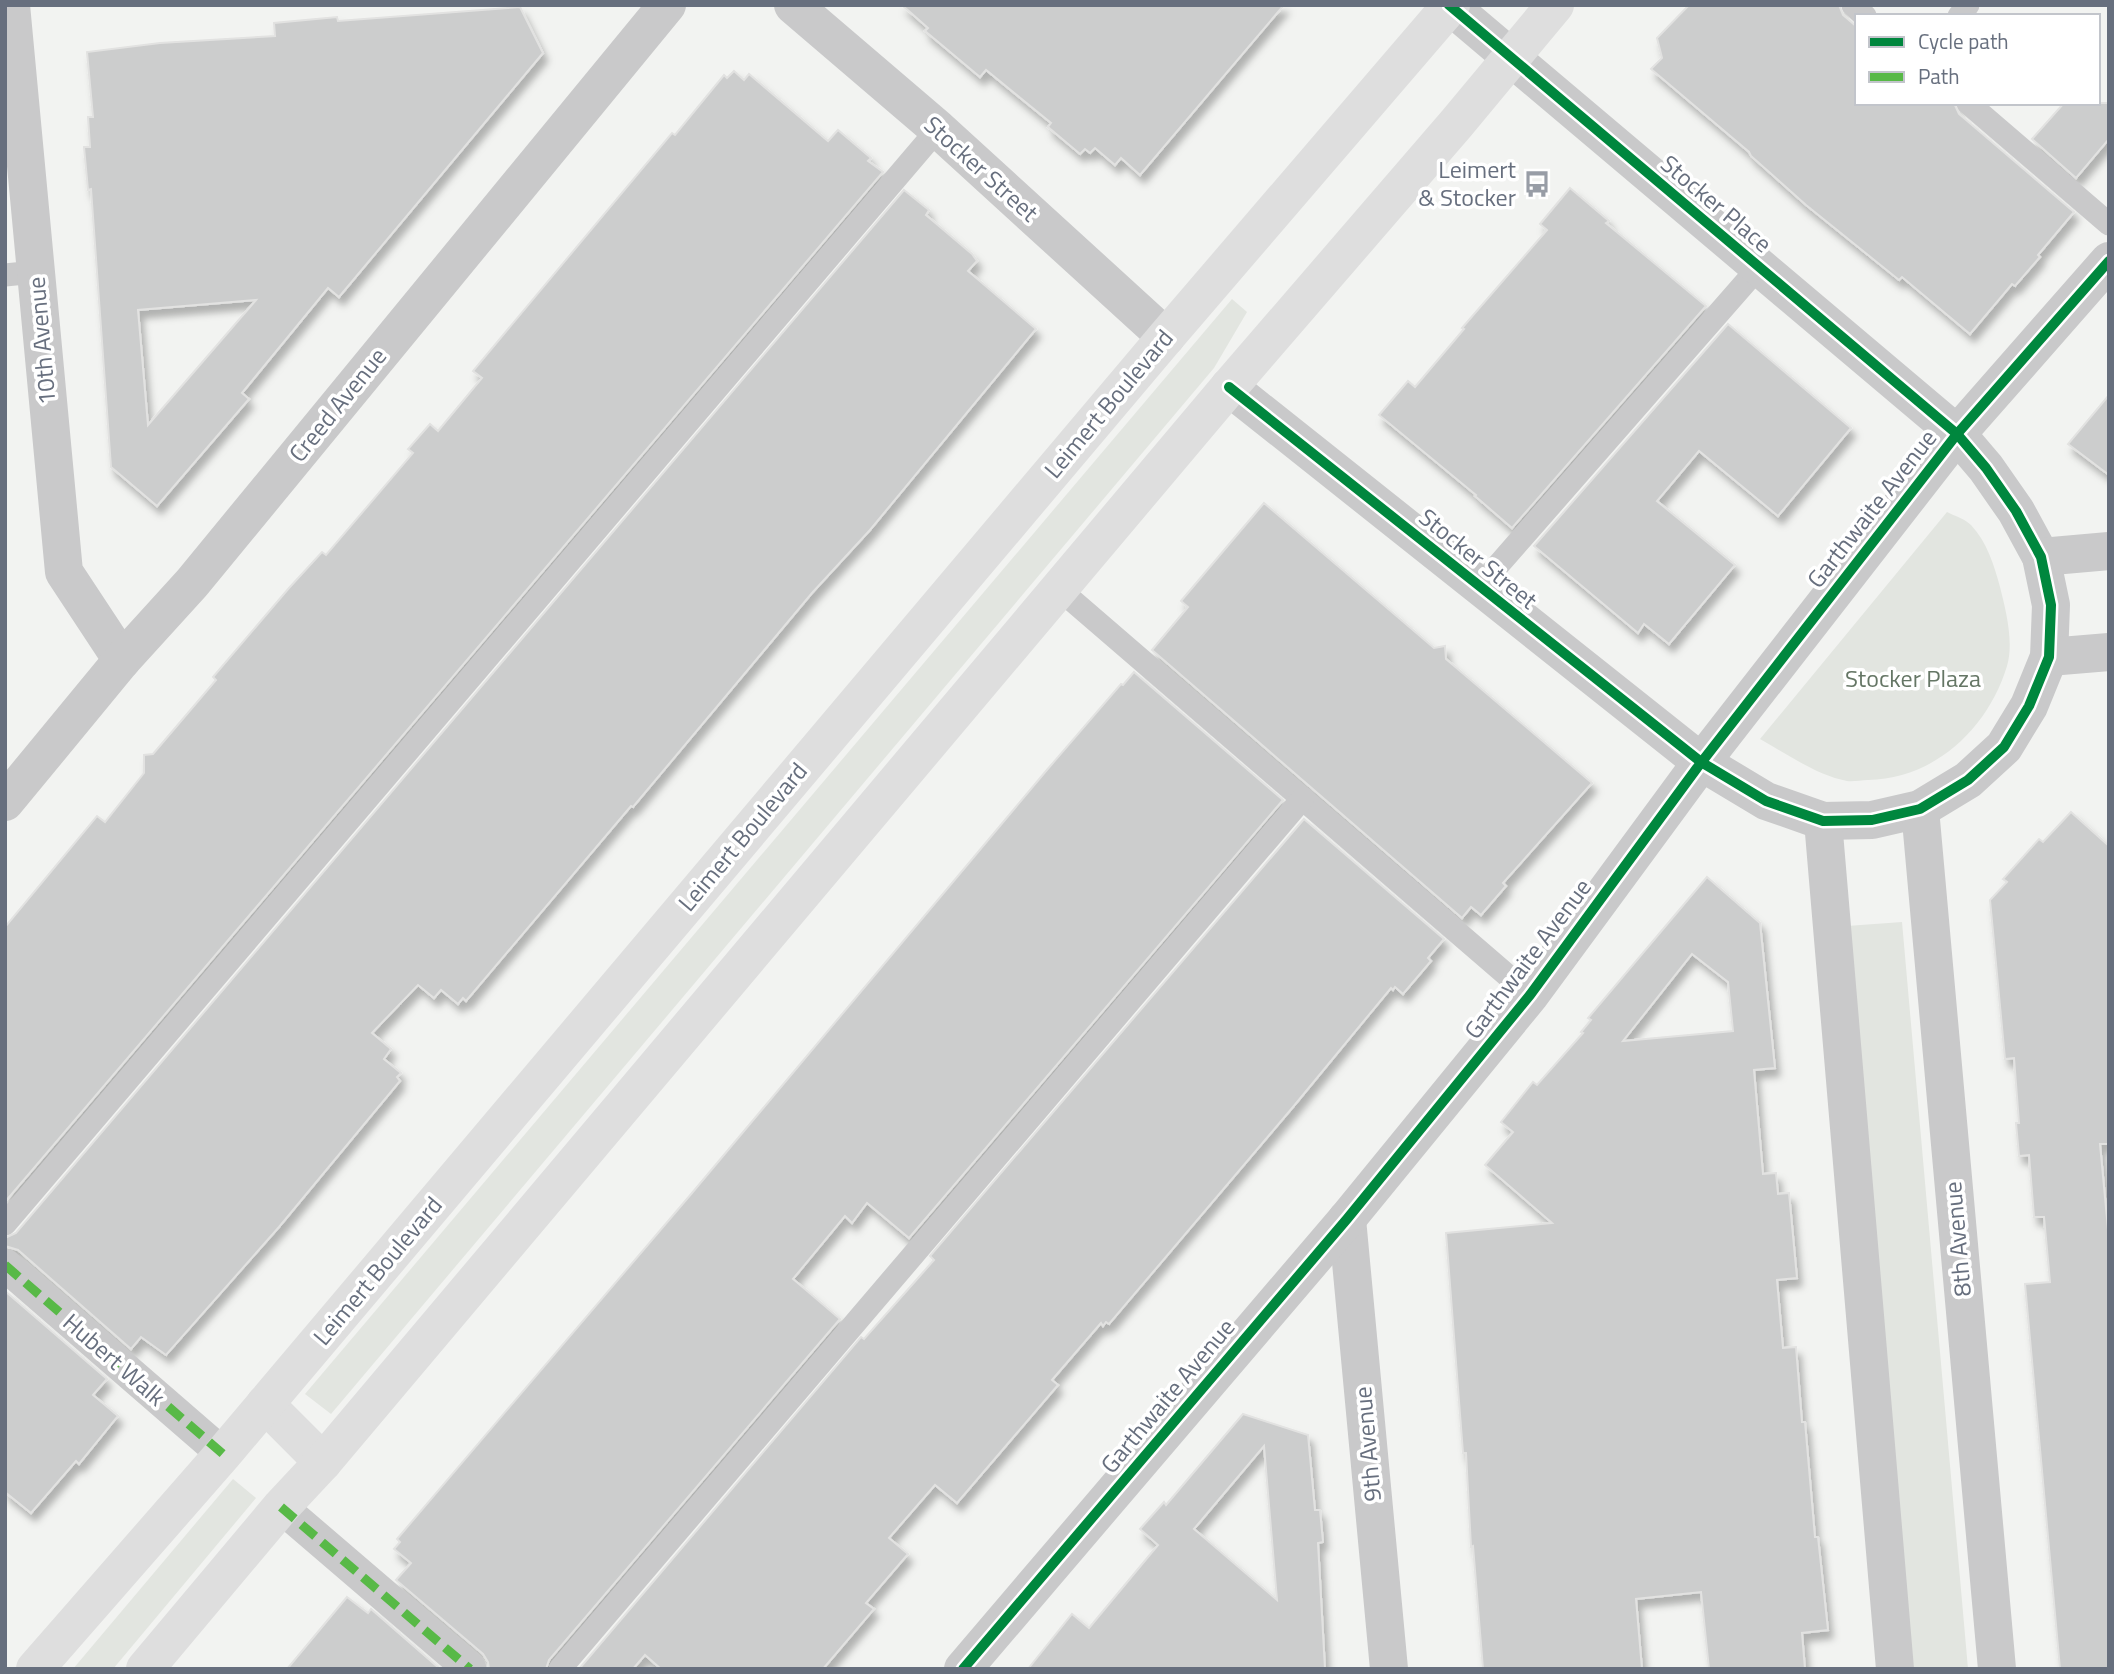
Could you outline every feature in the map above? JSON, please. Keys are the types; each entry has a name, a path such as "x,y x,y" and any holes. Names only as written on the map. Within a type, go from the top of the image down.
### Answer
{"main road":[{"name":"Leimert Boulevard","path":"35,1669 223,1454 1166,337 1450,5"},
{"path":"145,1669 1555,5"},
{"path":"265,1404 323,1462"}],"street":[{"name":"10th Avenue","path":"11,5 20,274 64,572 122,660"},
{"name":"Creed Avenue","path":"5,802 122,660 192,583 667,5"},
{"name":"Stocker Street","path":"793,5 937,130 1166,337"},
{"name":"Stocker Place","path":"1450,5 1957,434"},
{"name":"Garthwaite Avenue","path":"963,1669 1347,1219 1530,995 1702,762 1957,434 2109,261"},
{"name":"Stocker Street","path":"1229,387 1702,762"},
{"path":"1702,762 1766,801 1823,821 1871,820 1920,809 1968,780 2004,747 2029,706 2049,657 2051,605 2041,557 2016,511 1986,468 1957,434"},
{"path":"2041,557 2109,551"},
{"path":"2049,657 2109,652"},
{"name":"8th Avenue","path":"1920,809 1997,1669"},
{"path":"1823,821 1895,1669"},
{"name":"9th Avenue","path":"1347,1219 1389,1669"},
{"name":"Hubert Walk","path":"5,1265 223,1454"},
{"path":"281,1507 470,1669"}],"lane":[{"path":"1970,105 2109,224"},
{"path":"5,1224 937,130"},
{"path":"1479,587 1759,267"},
{"path":"1059,589 1530,995"},
{"path":"560,1669 1303,798"}],"green space":[{"path":"1232,299 1247,312 1214,368 331,1414 305,1394"},
{"name":"Stocker Plaza","path":"1947,512 1971,525 1986,546 1998,579 2008,626 2010,647 2007,666 1987,710 1972,729 1936,760 1915,771 1892,777 1852,781 1835,778 1813,769 1760,739"},
{"path":"1902,922 1968,1669 1912,1669 1847,926"},
{"path":"233,1479 256,1498 113,1669 73,1669"}],"building":[{"path":"902,5 1284,5 1140,175 1121,158 1115,165 1095,148 1090,153 1085,149 1080,154 1048,127 1051,123 986,70 980,77 925,31 928,28"},
{"path":"1689,5 1839,5 1843,15 1855,25 1855,105 1955,105 1959,114 2074,212 2038,255 2040,257 2015,286 2012,284 1970,334 1902,277 1899,280 1806,205 1749,152 1651,69 1662,58 1657,38"},
{"path":"520,7 543,53 339,297 328,288 242,393 249,399 157,506 111,467 91,189 88,190 84,147 90,147 88,117 93,117 87,52 160,43 275,36 274,23 337,17 338,21","holes":["256,300 148,425 138,310"]},
{"path":"734,71 744,80 749,74 828,141 838,130 871,158 868,161 883,172 5,1202 5,927 97,816 105,822 144,773 144,755 153,754 216,680 213,677 289,588 322,552 326,555 413,453 408,449 430,424 438,431 482,378 473,371 672,133 675,135 724,75 727,78"},
{"path":"2109,103 2109,139 2076,178 2032,139 2062,105"},
{"path":"1570,188 1609,221 1606,223 1706,306 1512,528 1379,415 1408,381 1415,387 1464,329 1462,328 1547,230 1540,224"},
{"path":"904,190 929,210 926,215 972,254 977,261 968,271 1036,329 870,530 812,593 466,1001 463,998 458,1004 441,990 434,998 418,985 372,1033 391,1049 384,1059 401,1073 397,1077 400,1081 279,1227 166,1355 141,1337 131,1349 18,1250 5,1246 5,1238 16,1233"},
{"path":"1728,324 1851,428 1778,516 1699,451 1657,501 1735,565 1669,644 1644,624 1638,633 1534,546"},
{"path":"2109,395 2109,475 2068,444"},
{"path":"1264,503 1434,648 1445,646 1446,659 1592,783 1503,883 1506,886 1481,915 1471,907 1462,918 1152,650 1188,607 1181,601"},
{"path":"1134,672 1283,800 909,1238 867,1203 852,1223 845,1216 793,1279 840,1319 549,1660 546,1669 489,1669 483,1654 396,1580 411,1563 394,1549 400,1542 397,1539 1046,771"},
{"path":"2071,812 2109,846 2109,1144 2100,1144 2109,1240 2109,1669 2060,1669 2025,1284 2050,1282 2044,1217 2034,1217 2029,1155 2019,1156 2014,1058 2005,1059 1990,900 2007,882 2003,879 2039,839 2043,842"},
{"path":"1304,819 1444,939 1428,958 1431,961 1403,994 1395,987 1393,990 1391,988 1109,1324 1106,1322 1103,1326 1101,1323 1052,1380 1058,1385 957,1503 935,1485 889,1538 908,1554 866,1603 874,1609 823,1669 661,1669 645,1655 633,1669 579,1669 861,1337 864,1339 934,1260 930,1256"},
{"path":"1707,877 1760,923 1775,1068 1754,1070 1763,1174 1776,1173 1778,1194 1789,1193 1797,1278 1777,1280 1783,1348 1796,1347 1815,1537 1818,1537 1828,1630 1802,1633 1805,1669 1709,1669 1701,1592 1636,1599 1642,1669 1483,1669 1446,1233 1552,1223 1485,1165 1513,1132 1501,1122 1533,1082 1537,1085 1583,1033 1581,1032 1591,1020 1588,1018","holes":["1692,954 1728,982 1733,1031 1623,1041"]},
{"path":"5,1291 107,1379 93,1395 118,1416 79,1464 76,1461 31,1513 5,1492"},
{"path":"1243,1414 1308,1435 1315,1510 1320,1510 1323,1542 1318,1543 1325,1669 1028,1669 1072,1614 1089,1628 1158,1545 1140,1529 1164,1502 1166,1505","holes":["1264,1446 1277,1600 1194,1529"]},
{"path":"347,1597 368,1613 371,1609 440,1669 287,1669"}],"marked path":[{"path":"5,1265 223,1454"},
{"path":"281,1507 470,1669"}],"cycle path":[{"path":"1229,387 1701,762 1766,801 1823,821 1872,820 1920,809 1968,780 2004,747 2029,706 2049,657 2051,605 2041,557 2016,511 1986,468 1957,434 1449,5"},
{"path":"963,1669 1347,1219 1530,995 1697,768 1957,434 2109,261"}],"place":[{"name":"Leimert & Stocker","path":"1537,184"}]}
